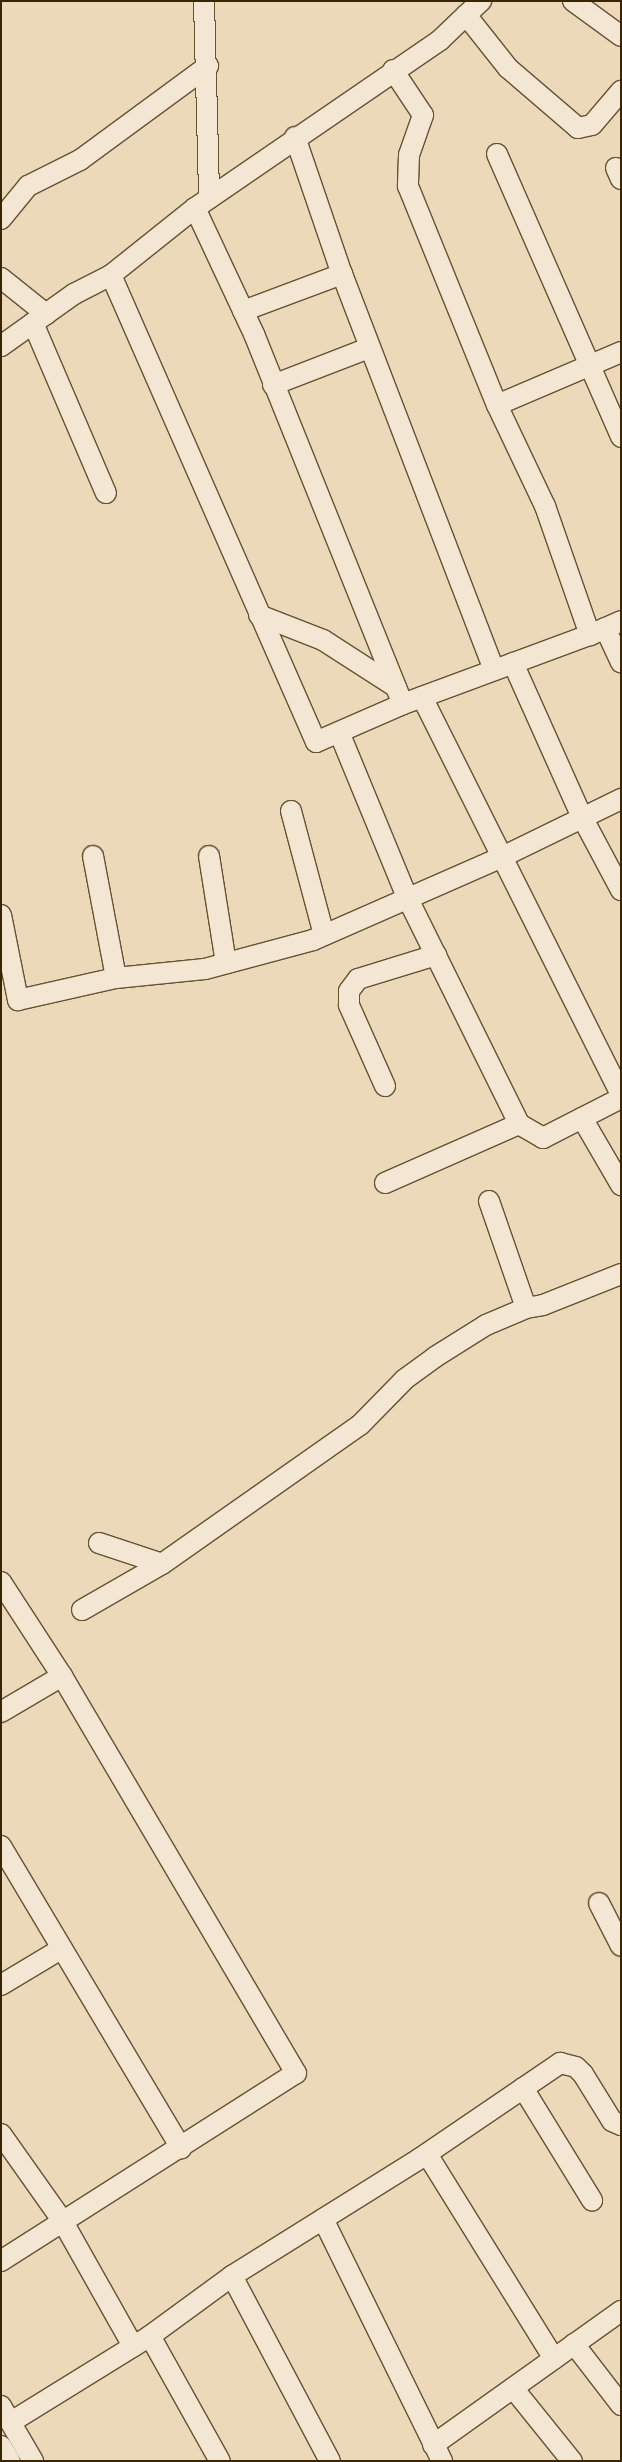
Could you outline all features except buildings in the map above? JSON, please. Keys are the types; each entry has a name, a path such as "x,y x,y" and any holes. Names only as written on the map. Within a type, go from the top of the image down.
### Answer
{"street":[{"path":"204,1 208,66 202,203 243,311 399,695"},
{"path":"573,1 621,36"},
{"path":"1,346 74,294 112,275 202,203 295,137 440,40 474,8 514,74 578,128 592,125 621,91"},
{"path":"1,219 28,186 75,164 208,66"},
{"path":"393,70 423,115 409,155 408,186 497,405 621,663"},
{"path":"295,137 369,348 494,670"},
{"path":"497,154 621,437"},
{"path":"243,311 342,274"},
{"path":"112,275 316,742 339,732 399,695"},
{"path":"1,278 40,318 106,493"},
{"path":"274,384 369,348"},
{"path":"497,405 621,352"},
{"path":"259,615 323,640 399,695 422,697 605,628"},
{"path":"513,663 582,817 621,890"},
{"path":"339,732 408,899 519,1124 544,1138 621,1097 500,858 422,697"},
{"path":"1,915 10,1001 116,978 205,969 324,935 500,858 621,799"},
{"path":"290,811 324,935"},
{"path":"93,856 116,978"},
{"path":"209,856 226,963"},
{"path":"385,1086 349,1005 348,991 358,979 436,955"},
{"path":"582,1118 621,1185"},
{"path":"385,1183 519,1124"},
{"path":"489,1201 526,1308"},
{"path":"82,1610 162,1564 360,1425 404,1379 486,1324 526,1308 543,1305 621,1274"},
{"path":"99,1543 162,1564"},
{"path":"1,1582 62,1676 296,2073 181,2148 62,2220 1,2261"},
{"path":"1,1712 62,1676"},
{"path":"1,1846 181,2148"},
{"path":"598,1903 621,1946"},
{"path":"1,1985 62,1950"},
{"path":"34,2461 6,2414 142,2341 232,2276 426,2154 560,2063 576,2067 612,2121 621,2125"},
{"path":"523,2088 592,2200"},
{"path":"1,2134 62,2220 220,2461"},
{"path":"426,2154 554,2359"},
{"path":"323,2219 438,2453 513,2388 621,2311"},
{"path":"232,2276 330,2461"},
{"path":"574,2344 621,2405"},
{"path":"513,2388 572,2461"},
{"path":"1,2446 10,2461"}]}
